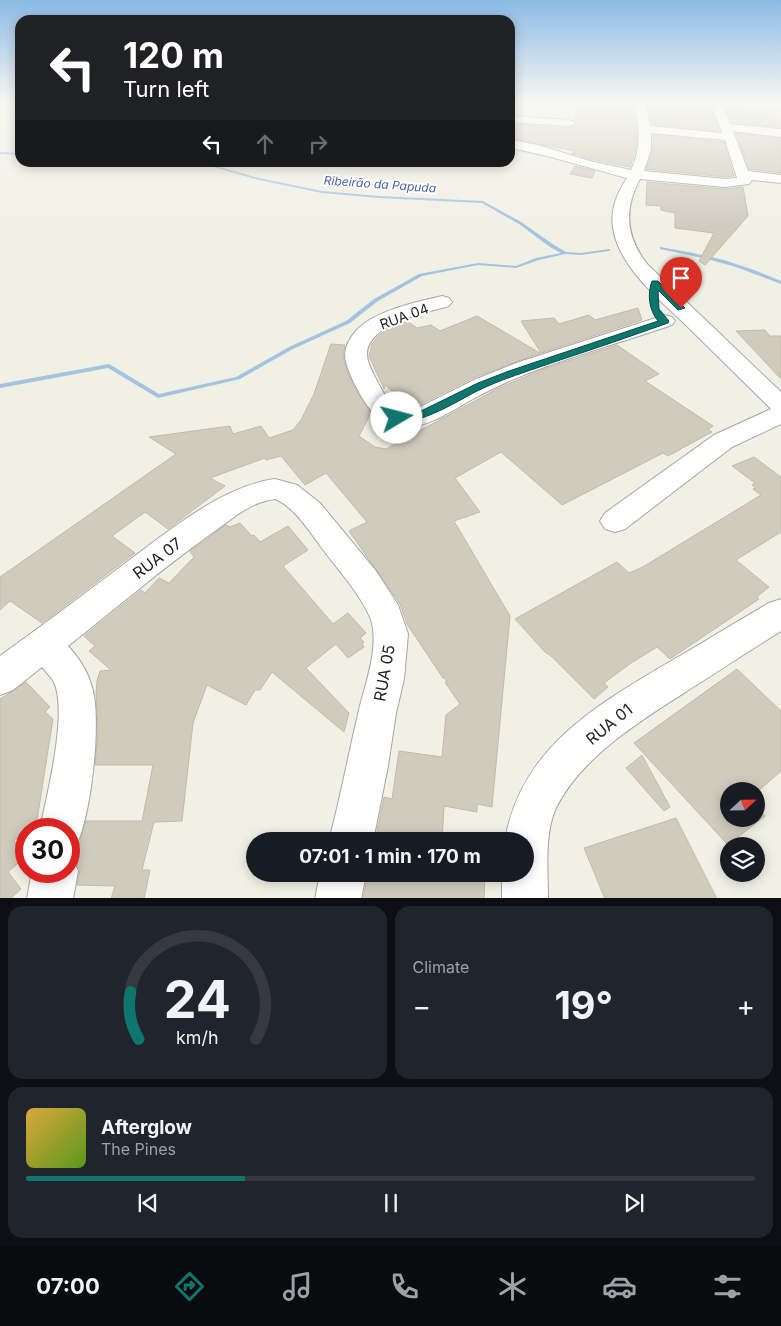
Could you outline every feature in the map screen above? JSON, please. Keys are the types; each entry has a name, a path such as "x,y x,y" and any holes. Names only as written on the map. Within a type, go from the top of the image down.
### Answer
{"street":[{"path":"645,144 644,154 621,205 621,229 628,249 655,283 781,405"},
{"path":"515,145 563,152 601,168 636,174 734,183 746,180 742,175 734,144"},
{"path":"742,175 781,179"},
{"path":"655,283 653,294 655,309 660,318 718,344"},
{"name":"RUA 04","path":"442,302 381,322 363,335 358,344 356,356 369,385 382,408 397,418 410,418 425,414 482,385 509,374 665,321"},
{"path":"615,520 723,441 781,414"},
{"name":"RUA 07","path":"0,678 174,544 240,499 260,491 275,489 287,492 310,511 320,525"},
{"name":"RUA 05","path":"320,525 378,599 386,615 391,634 386,679 377,713 368,766 353,832"},
{"name":"RUA 01","path":"525,898 525,859 531,822 540,796 554,775 598,730 627,707 781,613"},
{"path":"44,644 61,664 71,680 76,711 72,761 64,818"},
{"path":"338,898 341,882"},
{"path":"50,898 53,883"}],"building":[{"path":"539,144 636,144 630,167 572,154 574,151"},
{"path":"653,144 725,144 734,176 725,177 646,169 653,150"},
{"path":"740,144 781,144 781,173 749,169"},
{"path":"575,166 595,171 592,178 570,174"},
{"path":"647,182 725,189 743,187 748,216 705,265 699,261 714,233 675,228 675,213 661,210 661,206 646,205"},
{"path":"638,308 642,320 541,353 521,321 554,318 559,324 589,315 595,320"},
{"path":"477,316 540,353 473,378 412,408 385,385 384,389 369,356 372,344 378,336 388,329 407,321 417,328 431,325 440,331"},
{"path":"765,330 770,336 781,336 781,379 736,331"},
{"path":"331,344 345,345 343,356 347,371 356,390 371,413 359,436 375,447 386,449 497,389 546,368 617,345 659,374 645,381 713,426 708,429 712,432 668,456 663,453 562,505 501,452 455,478 480,512 454,521 510,616 492,807 477,804 477,812 444,806 443,832 377,832 384,797 392,799 399,751 442,757 446,715 460,704 446,684 446,679 443,678 407,624 400,604 349,531 367,522 326,473 305,485 281,456 266,460 265,458 210,478 225,486 168,529 145,512 112,536 135,553 42,623 10,601 0,610 0,577 176,454 149,437 230,426 233,434 261,426 269,438 293,430 301,420 314,394"},
{"path":"754,457 781,477 781,532 736,560 769,587 757,597 759,599 670,659 657,647 631,663 604,683 608,687 594,699 545,652 515,619 617,562 629,573 641,568 761,495 753,489 756,488 752,485 755,483 732,466"},
{"path":"240,523 260,542 288,526 308,550 283,566 333,624 348,613 366,633 360,638 364,642 362,644 364,647 348,658 336,644 306,668 349,713 344,732 272,672 260,690 255,690 246,705 207,685 193,723 182,821 154,822 142,870 150,870 144,898 111,898 115,886 77,885 80,883 80,842 86,821 142,821 153,765 95,765 98,730 97,681 100,671 111,670 89,651 95,646 84,636 141,590 145,593 159,578 169,583 194,557 190,551 226,525 230,527"},
{"path":"737,669 781,711 781,771 765,785 765,782 720,782 720,828 750,828 738,837 721,837 634,743"},
{"path":"26,682 50,707 45,712 53,719 37,818 15,818 15,866 8,872 21,889 11,898 0,898 0,699"},
{"path":"642,755 670,807 664,811 626,768"},
{"path":"676,818 716,898 605,898 584,848"},
{"path":"366,882 485,882 484,898 363,898"}],"waterway":[{"name":"Ribeirão da Papuda","path":"0,153 15,154"},
{"name":"Ribeirão da Papuda","path":"215,167 259,179 322,192 483,202 520,223 565,253"},
{"name":"Ribeirão da Papuda","path":"662,248 737,266 781,283"},
{"name":"Ribeirão da Papuda","path":"565,253 581,254 609,250"},
{"path":"0,386 109,366 158,396 238,378 291,348 348,322 376,300 421,275 478,264 516,267 538,259 565,253"}],"route":[{"path":"397,418 403,419 425,414 482,385 512,373 665,321 660,318 655,309 653,294 655,283 681,308"}]}
